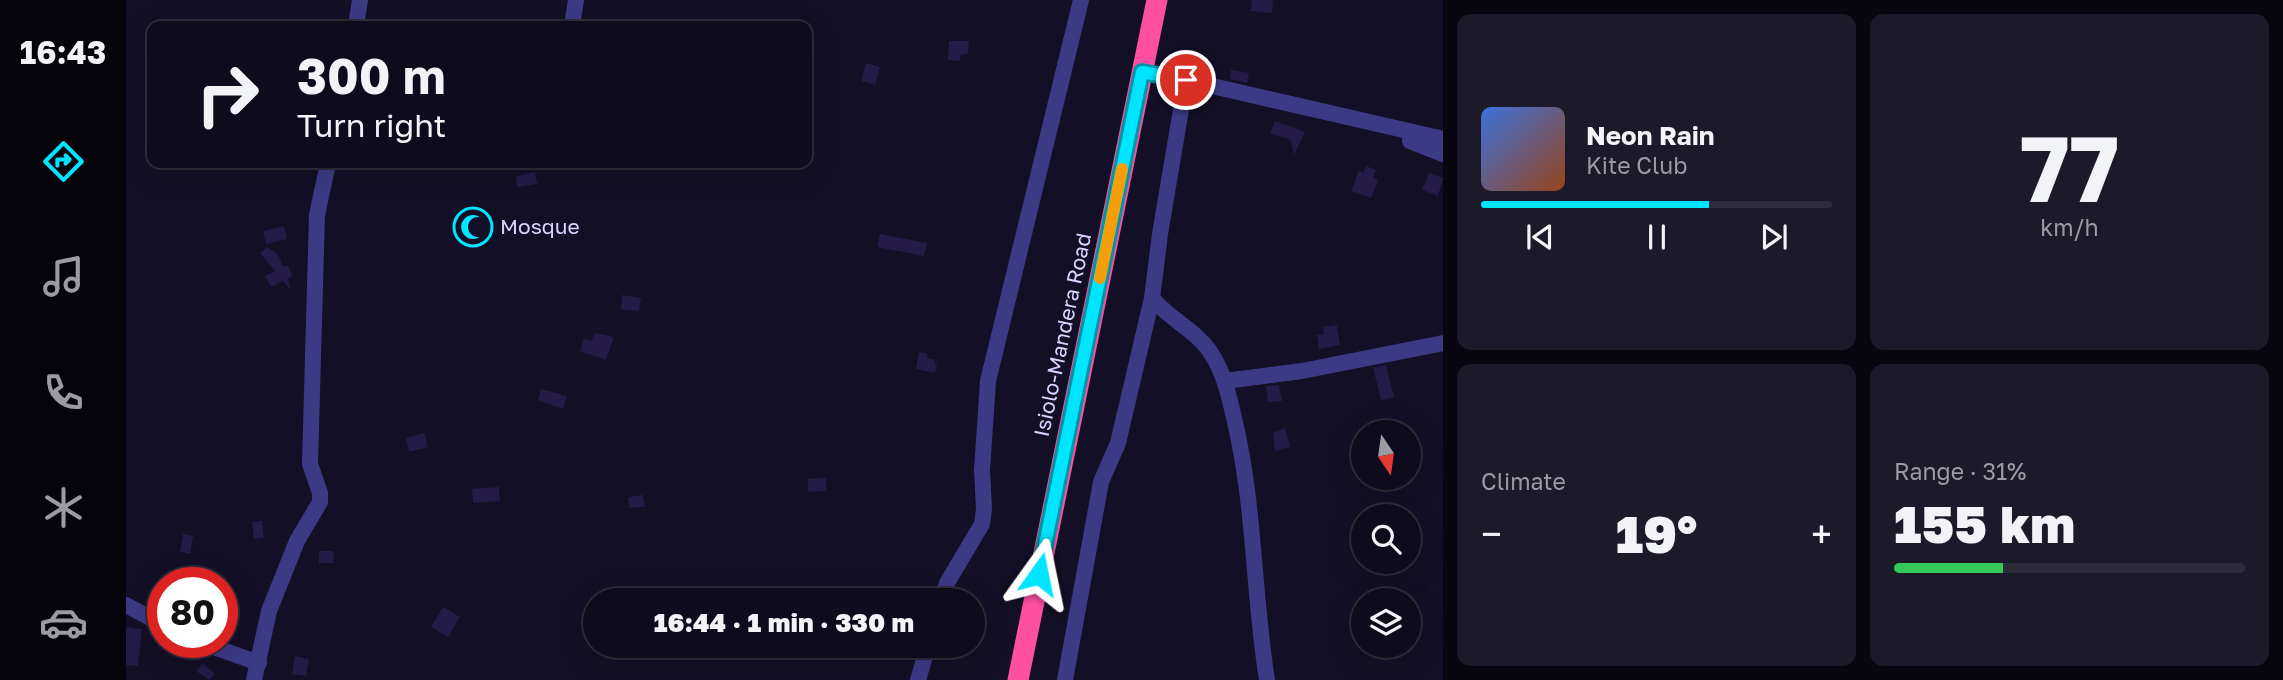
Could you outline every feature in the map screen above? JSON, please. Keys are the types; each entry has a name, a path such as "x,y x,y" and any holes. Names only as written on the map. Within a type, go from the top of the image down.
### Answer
{"highway":[{"name":"Isiolo-Mandera Road","path":"1018,680 1157,0"}],"street":[{"path":"357,21 359,0"},
{"path":"573,21 576,0"},
{"path":"946,588 984,517 982,470 988,381 1081,0"},
{"path":"1142,72 1443,139"},
{"path":"1065,680 1101,482 1118,443 1152,299 1186,80"},
{"path":"1317,111 1443,154"},
{"path":"254,680 269,611 296,541 320,502 320,493 310,464 317,215 327,168"},
{"path":"1152,299 1164,312 1203,342 1220,367 1225,381 1243,454 1258,625 1267,680"},
{"path":"1225,381 1328,366 1443,343"},
{"path":"126,605 147,616"},
{"path":"238,656 259,663"},
{"path":"918,680 924,658"}],"building":[{"path":"1252,0 1273,0 1272,13 1251,11"},
{"path":"949,41 969,41 968,54 961,54 960,61 948,60"},
{"path":"866,63 880,67 875,85 861,81"},
{"path":"1231,70 1249,73 1247,83 1230,79"},
{"path":"1275,121 1305,132 1294,155 1291,140 1270,133"},
{"path":"1366,166 1376,170 1373,177 1378,180 1371,198 1351,191 1359,171 1363,173"},
{"path":"535,172 537,184 517,187 516,176"},
{"path":"1429,173 1443,178 1438,196 1422,190"},
{"path":"481,213 487,226 471,233 465,220"},
{"path":"284,226 287,239 266,244 263,231"},
{"path":"880,234 927,243 924,256 877,247"},
{"path":"267,247 278,254 283,267 287,265 293,276 288,279 290,289 283,281 271,287 265,276 275,271 260,253"},
{"path":"622,295 641,298 639,311 621,309"},
{"path":"1337,325 1340,345 1319,349 1317,335 1324,334 1323,327"},
{"path":"595,333 614,337 606,360 580,351 584,338 591,341"},
{"path":"919,352 928,354 927,358 935,360 935,373 916,369"},
{"path":"1386,365 1394,397 1381,400 1373,368"},
{"path":"1279,385 1282,401 1268,402 1266,386"},
{"path":"541,389 567,396 563,409 538,400"},
{"path":"1285,428 1290,447 1275,451 1273,433"},
{"path":"424,433 428,447 409,452 406,438"},
{"path":"826,478 826,491 808,492 808,479"},
{"path":"499,487 500,501 473,503 472,489"},
{"path":"643,495 645,507 629,508 628,497"},
{"path":"262,521 264,538 254,539 252,522"},
{"path":"183,534 193,536 190,554 180,552"},
{"path":"319,551 333,551 334,563 319,563"},
{"path":"443,607 460,617 448,637 431,627"},
{"path":"126,627 142,629 138,666 126,665"},
{"path":"295,656 309,659 306,676 292,674"},
{"path":"203,663 215,674 209,680 196,671"}],"slow traffic":[{"path":"1100,278 1122,169"}],"place":[{"name":"Mosque","path":"473,227"}],"route":[{"path":"1039,574 1142,72 1186,80"}]}
